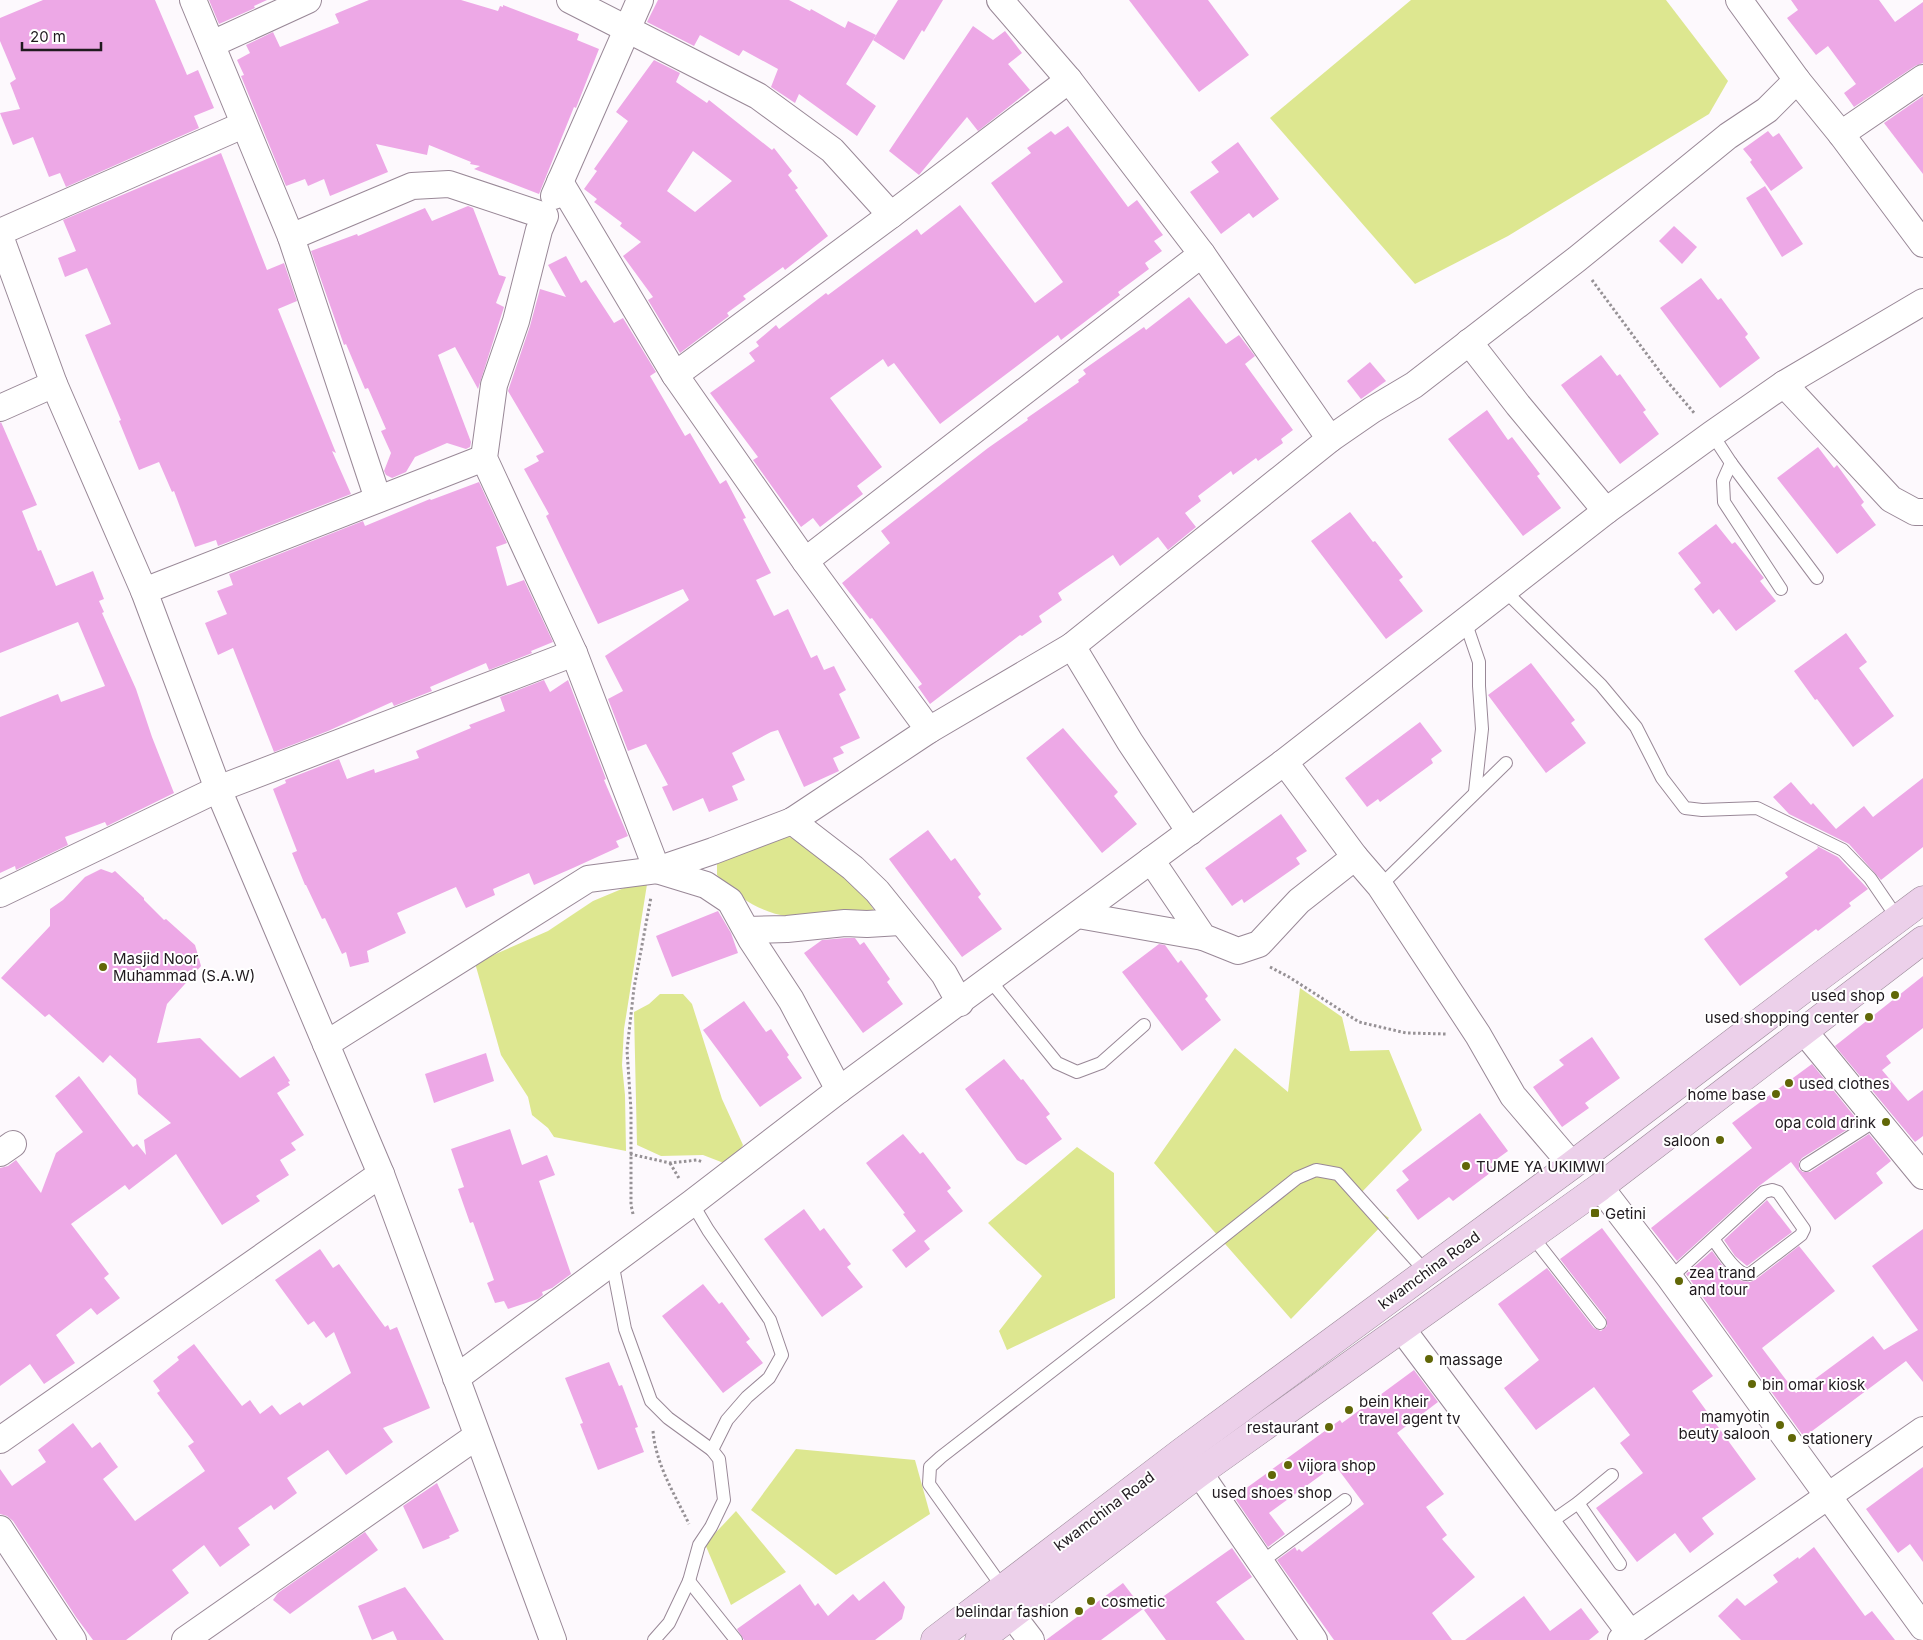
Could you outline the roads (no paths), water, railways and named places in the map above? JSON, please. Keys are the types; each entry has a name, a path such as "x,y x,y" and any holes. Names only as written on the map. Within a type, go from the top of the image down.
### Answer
{"main road":[{"name":"kwamchina Road","path":"935,1640 1183,1450 1572,1165 1923,900"},
{"name":"kwamchina Road","path":"980,1640 1199,1473 1600,1188 1803,1030 1923,940"},
{"path":"1822,975 1840,1003"}],"street":[{"path":"193,0 291,237 378,499"},
{"path":"212,44 308,0"},
{"path":"570,0 758,96 832,150 892,215"},
{"path":"640,0 539,230 516,321 494,385 484,458 574,653 657,870"},
{"path":"1000,0 1069,80 1202,254 1330,439"},
{"path":"1739,0 1797,80 1842,134 1923,244"},
{"path":"1842,134 1923,78"},
{"path":"675,375 892,215 1069,80"},
{"path":"326,1044 588,879 657,870 713,852 792,821 929,730 1072,646 1330,439 1372,410 1414,385 1577,259 1728,136 1767,110 1797,80"},
{"path":"0,232 244,125"},
{"path":"560,182 675,375 805,561 929,730"},
{"path":"291,237 412,186 449,184 545,216"},
{"path":"0,236 54,384 144,591 218,789 381,1174 553,1640"},
{"path":"805,561 1202,254"},
{"path":"456,1378 839,1090 960,1003 989,979 1283,763 1606,511 1784,384 1923,302"},
{"path":"1469,342 1518,406 1606,511"},
{"path":"0,408 54,384"},
{"path":"1784,384 1891,499 1915,512 1923,512"},
{"path":"144,591 484,458"},
{"path":"1072,646 1124,733 1190,832"},
{"path":"0,894 218,789 574,653"},
{"path":"1283,763 1380,886 1478,1035 1513,1096 1572,1165"},
{"path":"792,821 853,868 877,891 900,922 944,974 960,1003"},
{"path":"1078,915 1203,937 1238,951 1259,944 1298,902 1356,857"},
{"path":"1151,860 1203,937"},
{"path":"657,870 706,885 730,901 769,968 791,1000 839,1090"},
{"path":"747,930 787,929 845,923 900,922"},
{"path":"1803,1030 1923,1176"},
{"path":"0,1440 381,1174"},
{"path":"1600,1188 1670,1278 1923,1627"},
{"path":"1402,1328 1548,1524 1626,1637 1923,1430"},
{"path":"185,1640 477,1436"},
{"path":"1183,1450 1314,1640"},
{"path":"0,1529 73,1640"},
{"path":"1012,1615 1031,1640"}],"lane":[{"path":"1712,434 1731,463 1816,578"},
{"path":"1731,463 1722,481 1724,502 1781,589"},
{"path":"1504,590 1601,685 1636,727 1662,778 1685,808 1702,810 1757,808 1843,850 1870,878 1898,919"},
{"path":"1465,621 1479,662 1482,729 1475,792"},
{"path":"1380,886 1506,763"},
{"path":"989,979 1056,1063 1077,1072 1102,1063 1144,1025"},
{"path":"1806,1165 1878,1119"},
{"path":"1002,1588 929,1484 930,1467 1297,1178 1316,1170 1338,1174 1426,1272"},
{"path":"1670,1278 1764,1192 1772,1190 1778,1192 1804,1229 1802,1236 1750,1274 1745,1275 1738,1272 1713,1239"},
{"path":"692,1202 708,1230 744,1279 770,1320 782,1355 769,1378 747,1397 727,1420 712,1450"},
{"path":"1532,1236 1600,1323"},
{"path":"612,1262 625,1329 651,1402 668,1418 712,1450 719,1459 724,1500 699,1545 689,1581 668,1623 654,1640"},
{"path":"1548,1524 1578,1503 1612,1475"},
{"path":"1260,1563 1345,1500"},
{"path":"1578,1503 1620,1564"},
{"path":"689,1581 736,1640"}],"place":[{"name":"Masjid Noor Muhammad (S.A.W)","path":"103,967"},
{"name":"used shop","path":"1895,995"},
{"name":"used shopping center","path":"1869,1017"},
{"name":"used clothes","path":"1789,1083"},
{"name":"home base","path":"1776,1094"},
{"name":"opa cold drink","path":"1886,1122"},
{"name":"saloon","path":"1720,1140"},
{"name":"TUME YA UKIMWI","path":"1466,1166"},
{"name":"Getini","path":"1595,1213"},
{"name":"zea trand and tour","path":"1679,1281"},
{"name":"massage","path":"1429,1359"},
{"name":"bin omar kiosk","path":"1752,1384"},
{"name":"bein kheir travel agent tv","path":"1349,1410"},
{"name":"mamyotin beuty saloon","path":"1780,1425"},
{"name":"restaurant","path":"1329,1427"},
{"name":"stationery","path":"1792,1438"},
{"name":"vijora shop","path":"1288,1465"},
{"name":"used shoes shop","path":"1272,1475"},
{"name":"cosmetic","path":"1091,1601"},
{"name":"belindar fashion","path":"1079,1611"}]}
